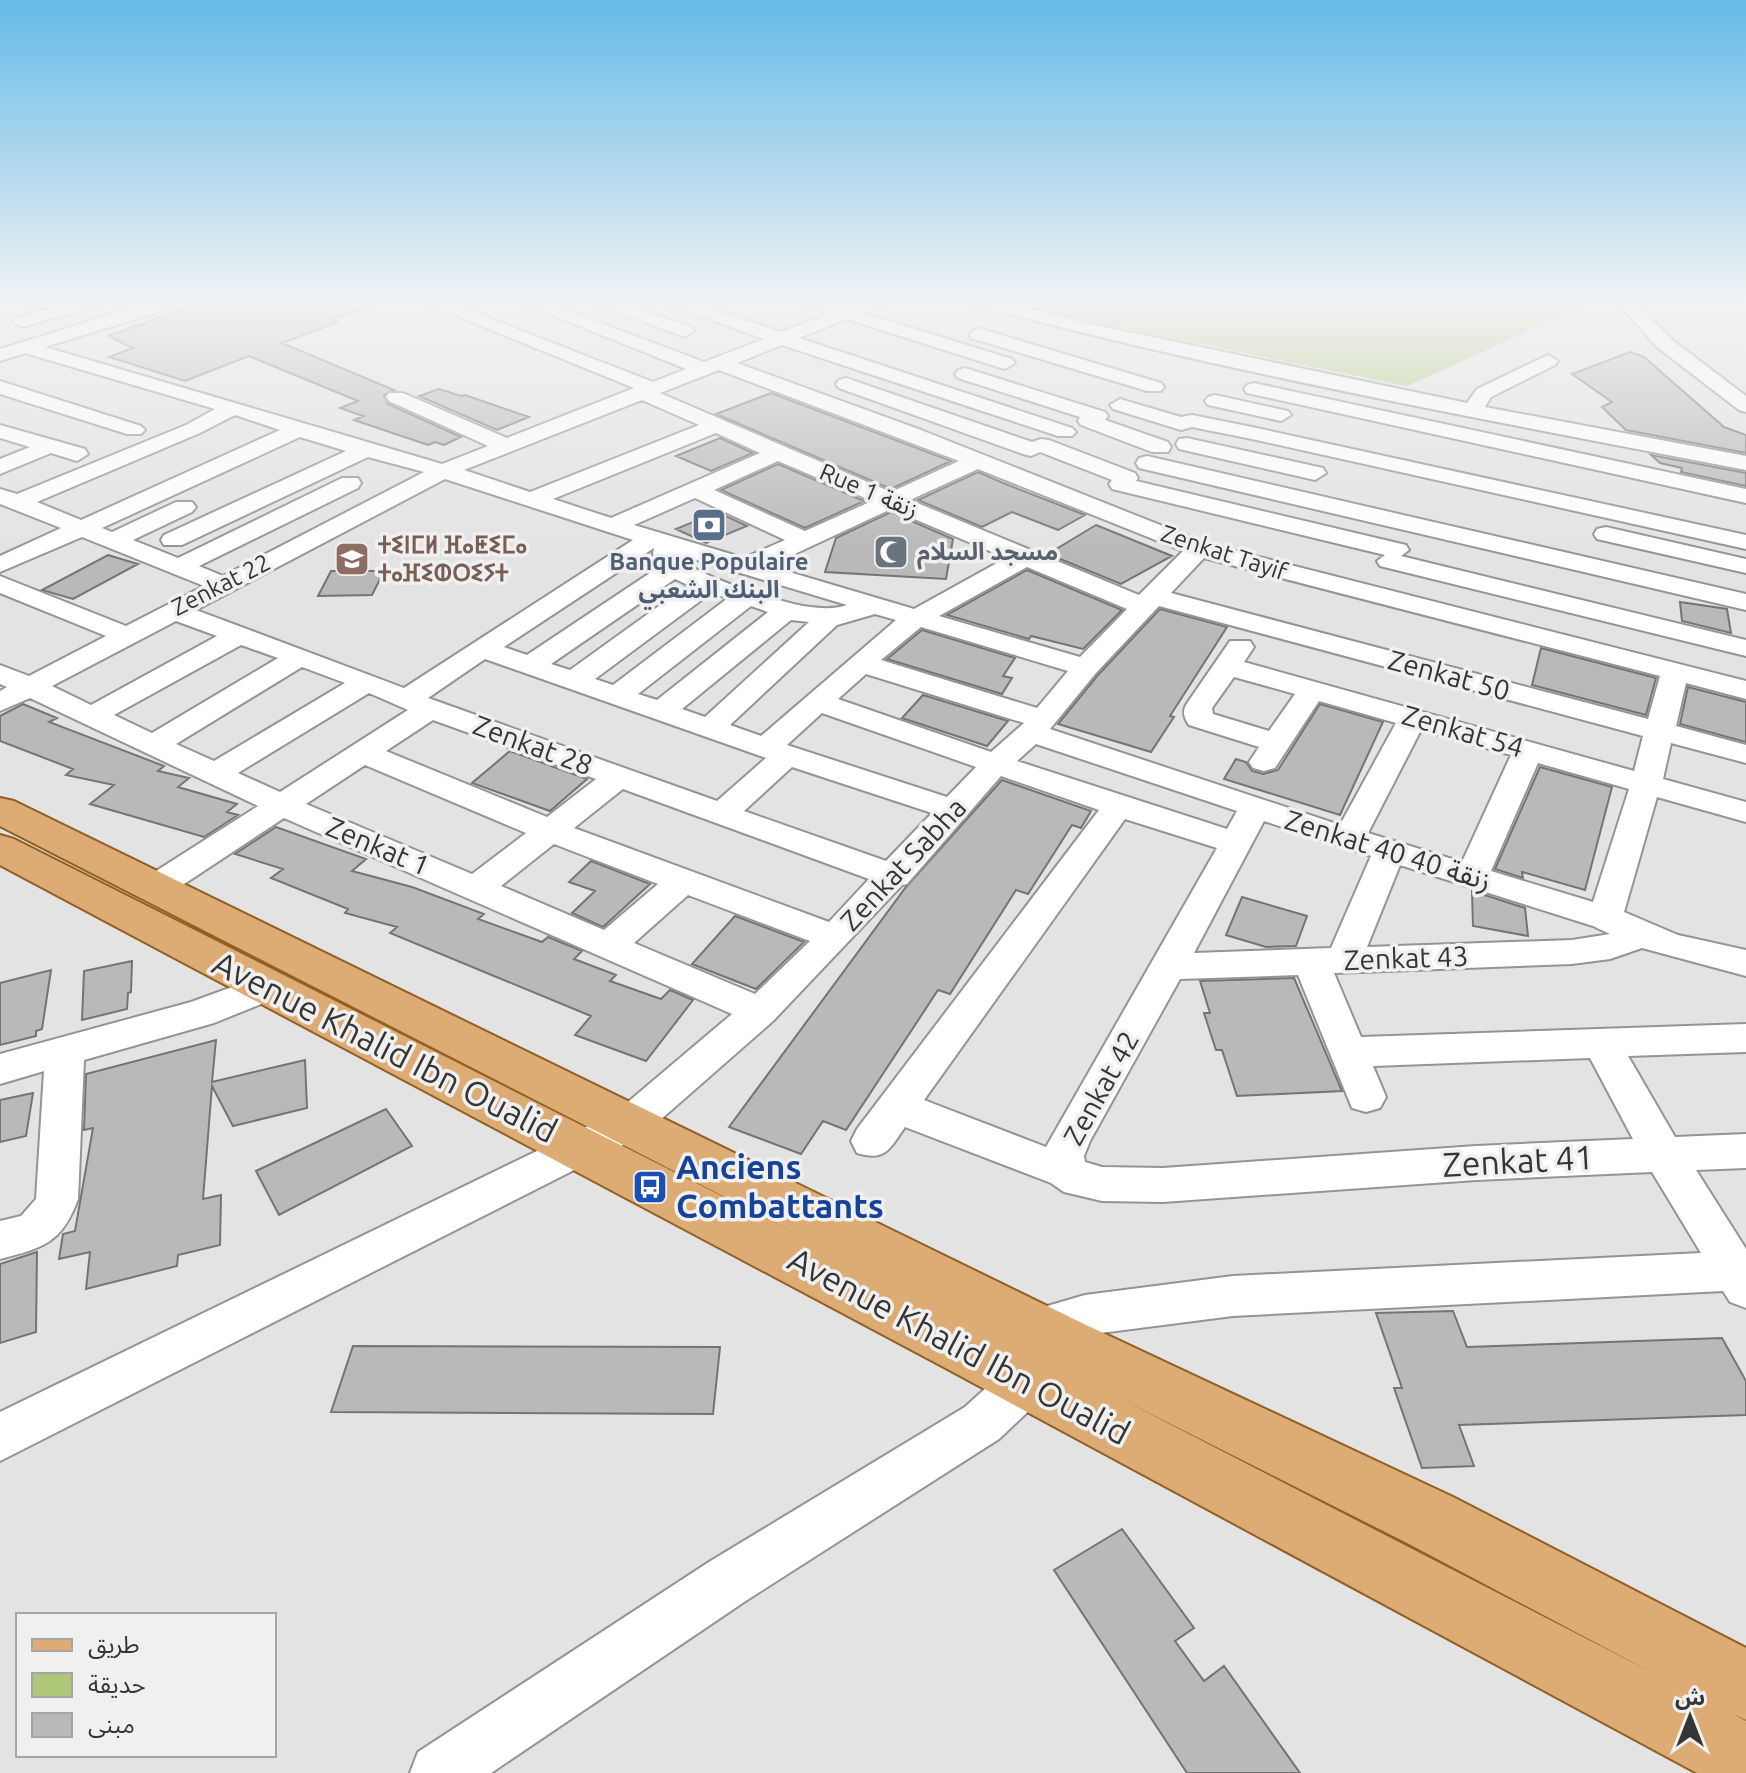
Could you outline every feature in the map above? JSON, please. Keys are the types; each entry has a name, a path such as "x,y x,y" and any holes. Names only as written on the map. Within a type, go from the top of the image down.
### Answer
{"main road":[{"name":"Avenue Khalid Ibn Oualid","path":"0,810 154,888 604,1136"},
{"name":"Avenue Khalid Ibn Oualid","path":"0,848 268,987 604,1136 1043,1351 1430,1520 1746,1685"},
{"name":"Avenue Khalid Ibn Oualid","path":"1043,1351 1746,1760"}],"street":[{"path":"42,401 90,384"},
{"path":"149,384 201,399 238,419"},
{"name":"Rue 1 زنقة","path":"633,384 716,426 1024,558 1147,601"},
{"name":"Zenkat 22","path":"10,687 126,635 443,471 663,384"},
{"name":"Zenkat Tayif","path":"765,384 984,464 1199,549 1746,690"},
{"path":"845,384 1036,447 1124,481 1746,648"},
{"path":"826,404 876,384"},
{"path":"917,384 1065,432"},
{"path":"990,384 1093,419 1315,473"},
{"path":"1143,384 1154,387"},
{"path":"746,567 892,500 1036,447 1159,384"},
{"path":"1349,384 1746,463"},
{"path":"1450,475 1470,447 1484,393 1503,384"},
{"path":"1718,384 1746,406"},
{"path":"1089,505 1124,481 1233,385 1470,447 1628,504 1746,542"},
{"path":"0,387 141,427 92,448 5,495"},
{"path":"1100,392 1146,416 1172,439 1296,496 1746,602"},
{"path":"396,397 504,445"},
{"path":"174,411 201,399"},
{"path":"1215,401 1470,447"},
{"path":"5,495 72,481 167,440 238,419 267,418 296,431 443,471 612,526 665,550 746,567 1086,667"},
{"path":"530,500 716,426"},
{"path":"0,431 50,446 92,448 121,460"},
{"path":"0,565 296,431"},
{"path":"1172,439 1335,451 1450,475 1628,504 1746,517"},
{"path":"167,440 201,449"},
{"path":"112,541 330,440"},
{"path":"1591,651 1604,612 1609,568 1628,504 1659,444"},
{"path":"0,467 50,446"},
{"path":"173,540 365,450"},
{"path":"1296,496 1335,451"},
{"path":"649,452 805,540"},
{"path":"612,526 694,476 778,453"},
{"path":"152,471 250,503"},
{"path":"72,481 102,492"},
{"path":"178,567 341,488 298,481"},
{"path":"5,495 222,584"},
{"path":"1628,504 1746,496"},
{"path":"1364,593 1432,502"},
{"path":"1628,504 1746,566"},
{"path":"289,514 331,528"},
{"path":"201,527 236,540"},
{"name":"Zenkat Sabha","path":"0,1437 604,1136 760,1011 895,876 997,762 1037,726 1086,667 1199,549"},
{"path":"665,550 706,584 787,610 830,617 850,615 875,605"},
{"path":"154,888 364,753 482,649 665,550"},
{"path":"531,665 665,550"},
{"path":"723,813 819,702 860,663 918,617 1024,558"},
{"path":"0,584 126,635"},
{"path":"574,681 706,584"},
{"path":"617,696 746,597"},
{"name":"Zenkat 50","path":"1147,601 1255,624 1746,754"},
{"name":"Zenkat 28","path":"172,610 301,656 418,704 895,876"},
{"path":"662,711 787,610"},
{"path":"709,729 830,617"},
{"path":"1255,624 1198,708 1199,719 1270,753 1312,689"},
{"path":"92,716 238,635"},
{"path":"482,649 709,729 954,810"},
{"path":"155,744 301,656"},
{"name":"Zenkat 40 زنقة 40","path":"860,663 1255,808 1605,918 1669,945 1745,959"},
{"name":"Zenkat 54","path":"1227,666 1746,812"},
{"path":"1605,918 1661,731 1675,672"},
{"path":"216,773 367,682"},
{"name":"Zenkat 1","path":"10,687 92,716 284,806 760,1011"},
{"path":"819,702 1118,806 1234,842"},
{"path":"1350,837 1413,718"},
{"path":"1472,876 1528,750"},
{"path":"364,753 550,830 835,937"},
{"path":"476,888 619,777"},
{"path":"872,1141 1118,806"},
{"name":"Zenkat 42","path":"1255,808 1169,967 1083,1112 1063,1156 1066,1171 1079,1180 1148,1185 1290,1174"},
{"path":"1366,1097 1350,1052 1327,961 1390,850"},
{"path":"607,947 683,881"},
{"name":"Zenkat 43","path":"1169,967 1572,952 1610,947 1640,935"},
{"path":"0,1069 201,1013 268,987"},
{"path":"1350,1052 1746,1038"},
{"path":"439,1773 728,1581 982,1423 1043,1351 1085,1315 1233,1296 1741,1280 1631,1101 1603,1044"},
{"path":"0,1240 44,1226 52,1215 58,1188 65,1050"},
{"path":"896,1106 1066,1171"},
{"name":"Zenkat 41","path":"1290,1174 1746,1151"}],"building":[{"path":"316,384 379,384 394,390 384,395 388,404 461,437 444,445 435,442 428,445 354,420 363,416 340,408 358,401"},
{"path":"1586,384 1675,384 1724,427 1746,435 1746,453 1626,430 1602,407 1612,402"},
{"path":"439,389 529,417 497,430 419,396"},
{"path":"771,393 951,461 891,489 716,414"},
{"path":"720,438 753,453 711,471 676,456"},
{"path":"1651,455 1746,473 1746,486 1681,472 1682,468 1660,463"},
{"path":"778,464 864,501 805,528 721,490"},
{"path":"978,472 1085,515 1058,530 1012,512 982,527 918,500"},
{"path":"717,512 747,526 706,543 676,529"},
{"name":"مسجد السلام","path":"891,512 953,539 946,579 825,572 836,538"},
{"path":"1096,525 1172,556 1121,584 1048,554"},
{"path":"108,555 138,564 73,599 42,590"},
{"path":"1027,570 1122,610 1083,649 1031,636 1029,639 947,615"},
{"path":"331,571 384,571 372,595 318,596"},
{"path":"1680,602 1727,609 1731,633 1682,621"},
{"path":"1160,609 1227,627 1170,716 1174,717 1151,752 1058,724 1098,675"},
{"path":"922,630 1015,658 1003,676 1012,678 1002,694 887,659"},
{"path":"1541,648 1656,678 1646,715 1532,685"},
{"path":"1688,687 1746,702 1746,742 1680,724"},
{"path":"923,695 1008,721 987,746 902,718"},
{"path":"23,704 57,718 49,722 164,766 158,771 189,778 178,787 237,804 227,812 238,815 204,837 90,804 114,785 66,775 73,769 0,741 0,716"},
{"path":"1320,704 1383,722 1340,815 1224,779 1236,759 1246,762 1252,771 1263,774 1278,770"},
{"path":"510,751 587,779 550,811 472,783"},
{"path":"1540,767 1612,787 1585,890 1522,872 1523,878 1495,869"},
{"path":"1002,780 1091,811 1081,828 1072,825 1028,894 1016,890 950,994 938,990 846,1130 823,1121 801,1154 729,1127 906,887"},
{"path":"276,827 366,859 352,871 412,887 484,914 478,919 542,942 548,937 582,951 574,959 616,975 610,981 661,999 670,990 693,1000 646,1061 575,1035 591,1016 390,933 397,927 345,913 348,909 271,878 283,869 235,854"},
{"path":"591,861 650,884 603,927 572,913 595,891 569,882"},
{"path":"1472,891 1525,908 1528,936 1473,926"},
{"path":"1242,897 1307,916 1296,946 1266,947 1226,935"},
{"path":"735,916 804,942 756,989 692,964"},
{"path":"132,961 127,1009 82,1020 84,971"},
{"path":"51,970 42,1029 36,1031 36,1036 0,1045 0,983"},
{"path":"1294,978 1342,1091 1237,1096 1222,1050 1216,1050 1204,1013 1210,1013 1200,981"},
{"path":"216,1040 212,1082 305,1060 307,1108 233,1126 212,1086 203,1199 221,1195 220,1245 178,1255 177,1266 86,1289 90,1252 59,1259 63,1234 75,1231 93,1128 84,1130 86,1074"},
{"path":"33,1093 26,1136 0,1142 0,1100"},
{"path":"386,1109 412,1146 279,1215 256,1171"},
{"path":"37,1252 36,1332 0,1343 0,1264"},
{"path":"1453,1311 1467,1347 1722,1338 1746,1381 1746,1415 1459,1425 1474,1466 1422,1468 1394,1388 1402,1388 1376,1313"},
{"path":"353,1346 720,1347 713,1414 331,1412"},
{"path":"1122,1529 1194,1628 1175,1641 1204,1681 1224,1666 1300,1773 1187,1773 1054,1570"}],"place":[{"name":"Banque Populaire البنك الشعبي","path":"709,525"},
{"name":"مسجد السلام","path":"891,552"},
{"name":"ⵜⵉⵏⵎⵍ ⴼⴰⵟⵉⵎⴰ ⵜⴰⴼⵉⵀⵔⵉⵢⵜ","path":"352,559"},
{"name":"Anciens Combattants","path":"650,1187"}]}
